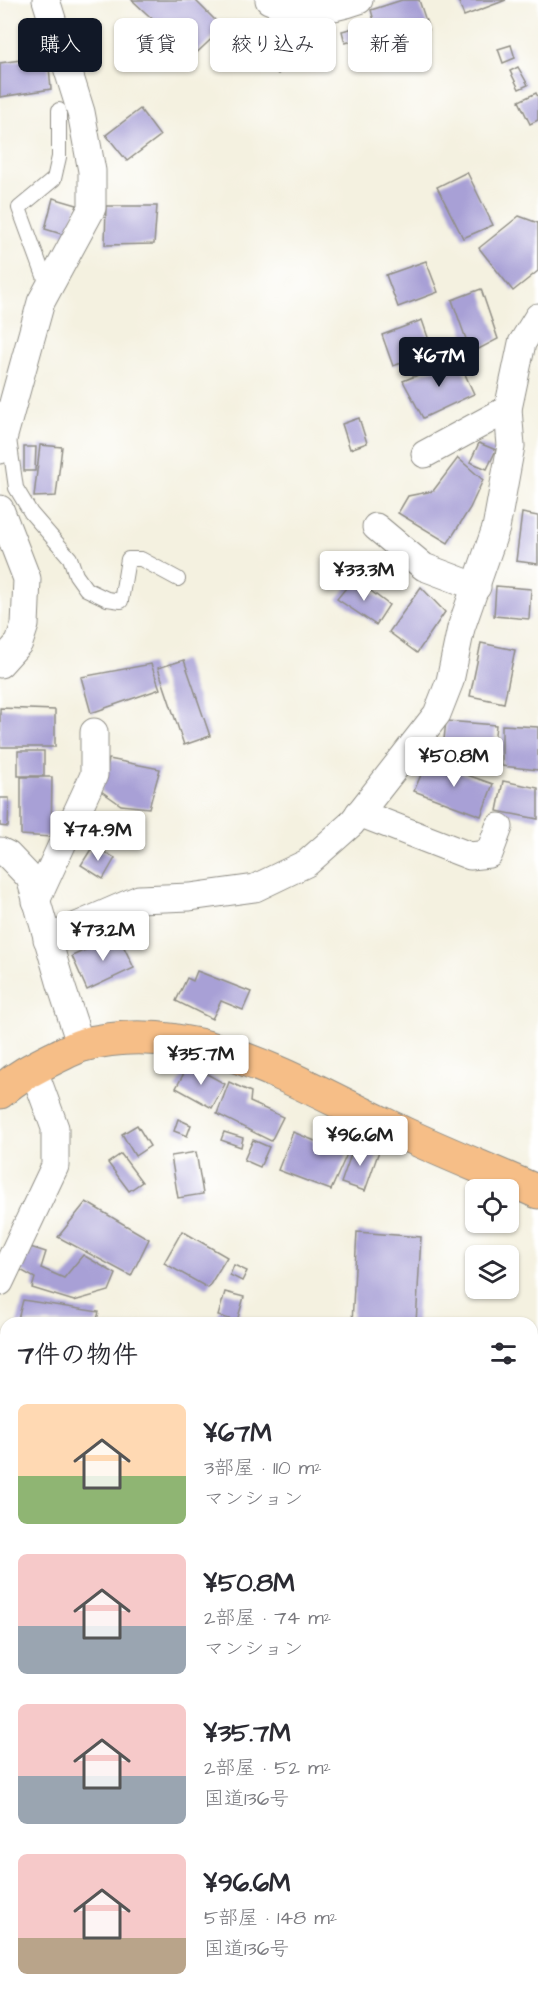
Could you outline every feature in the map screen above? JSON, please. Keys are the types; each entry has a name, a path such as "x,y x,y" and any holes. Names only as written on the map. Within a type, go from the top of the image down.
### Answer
{"highway":[{"path":"0,1092 10,1082 33,1068 81,1046 124,1038 154,1038 187,1042 249,1061 394,1130 538,1192"}],"street":[{"path":"4,439 41,302 92,208 92,171 81,112 46,0"},
{"path":"268,0 281,6 304,11 342,6 359,0"},
{"path":"47,939 139,899 190,897 255,888 307,863 351,824 437,714 450,681 461,628 496,528 511,446 508,409 522,343 538,317"},
{"path":"425,454 508,409"},
{"path":"0,509 27,579 25,625 19,644 0,664"},
{"path":"376,527 424,567 477,587"},
{"path":"36,901 94,775 94,732"},
{"path":"359,813 470,856 489,854 499,827"},
{"path":"0,851 8,855 30,878 81,1046"},
{"path":"0,1282 55,1166 55,1128 33,1068"}],"lane":[{"path":"49,288 19,208 54,179 59,157 59,110"},
{"path":"4,439 16,488 31,513 70,558 76,575 86,590 107,599 121,601 129,558 141,559 178,579"}],"building":[{"path":"132,0 195,0 213,18 210,18 210,40 198,52 198,18 151,18"},
{"path":"402,0 419,0 425,18 373,18 371,10"},
{"path":"458,0 506,0 464,16"},
{"path":"348,29 348,42 345,43 342,31"},
{"path":"511,45 515,58 503,63 498,49"},
{"path":"18,60 18,72 49,72 51,89 0,97 0,63"},
{"path":"518,67 528,85 519,89 510,71"},
{"path":"536,93 538,120 530,124 519,101"},
{"path":"140,109 160,136 127,161 106,135"},
{"path":"467,172 493,225 463,238 437,187"},
{"path":"53,198 77,205 68,236 45,229"},
{"path":"106,206 157,206 154,244 105,245"},
{"path":"519,216 538,223 538,271 513,291 479,248"},
{"path":"426,261 438,292 398,307 386,275"},
{"path":"481,289 498,339 471,353 452,300"},
{"path":"422,320 433,352 393,366 382,335"},
{"path":"458,359 474,394 423,418 403,381"},
{"path":"359,418 367,443 350,449 342,424"},
{"path":"479,443 496,450 487,469 470,462"},
{"path":"40,445 62,447 56,496 34,497"},
{"path":"24,447 36,447 35,471 24,471"},
{"path":"458,458 483,480 470,508 448,543 398,513 408,496 433,491"},
{"path":"522,513 538,516 538,564 516,561"},
{"path":"354,578 389,605 376,625 337,599"},
{"path":"496,586 531,589 529,619 494,616"},
{"path":"421,587 445,612 417,653 389,632"},
{"path":"481,643 515,650 504,703 470,696"},
{"path":"184,660 210,736 184,745 158,668"},
{"path":"151,664 160,689 91,713 81,677"},
{"path":"0,708 55,710 55,747 0,747"},
{"path":"446,721 496,725 492,763 442,758"},
{"path":"502,725 538,727 538,770 502,766"},
{"path":"18,751 44,751 44,776 18,776"},
{"path":"109,759 160,769 149,808 121,805 101,791"},
{"path":"427,761 493,784 481,816 414,791"},
{"path":"21,777 52,777 51,837 21,835"},
{"path":"503,781 538,788 538,819 497,811"},
{"path":"0,798 9,798 8,827 0,826"},
{"path":"93,846 115,858 103,879 81,865"},
{"path":"118,935 134,968 87,990 72,956"},
{"path":"197,971 251,992 243,1010 221,1001 212,1019 176,1001 187,978 193,981"},
{"path":"189,1064 225,1084 212,1108 176,1088"},
{"path":"229,1082 251,1092 250,1102 283,1117 271,1141 217,1114"},
{"path":"178,1119 191,1125 187,1136 174,1131"},
{"path":"137,1125 150,1146 135,1156 122,1134"},
{"path":"224,1132 243,1138 241,1147 221,1140"},
{"path":"293,1132 347,1154 331,1190 278,1170"},
{"path":"253,1140 269,1147 260,1167 244,1160"},
{"path":"355,1143 379,1151 365,1191 341,1183"},
{"path":"196,1152 203,1194 178,1198 171,1156"},
{"path":"121,1154 142,1182 129,1191 108,1163"},
{"path":"86,1202 149,1239 131,1276 58,1237"},
{"path":"182,1231 227,1257 208,1288 164,1263"},
{"path":"357,1232 421,1237 416,1317 352,1317"},
{"path":"30,1247 46,1252 41,1268 64,1278 83,1255 116,1274 109,1291 74,1301 32,1288 35,1278 17,1268"},
{"path":"234,1265 247,1271 242,1281 230,1275"},
{"path":"225,1292 244,1297 238,1317 218,1316"},
{"path":"23,1300 99,1312 98,1317 19,1317"}]}
